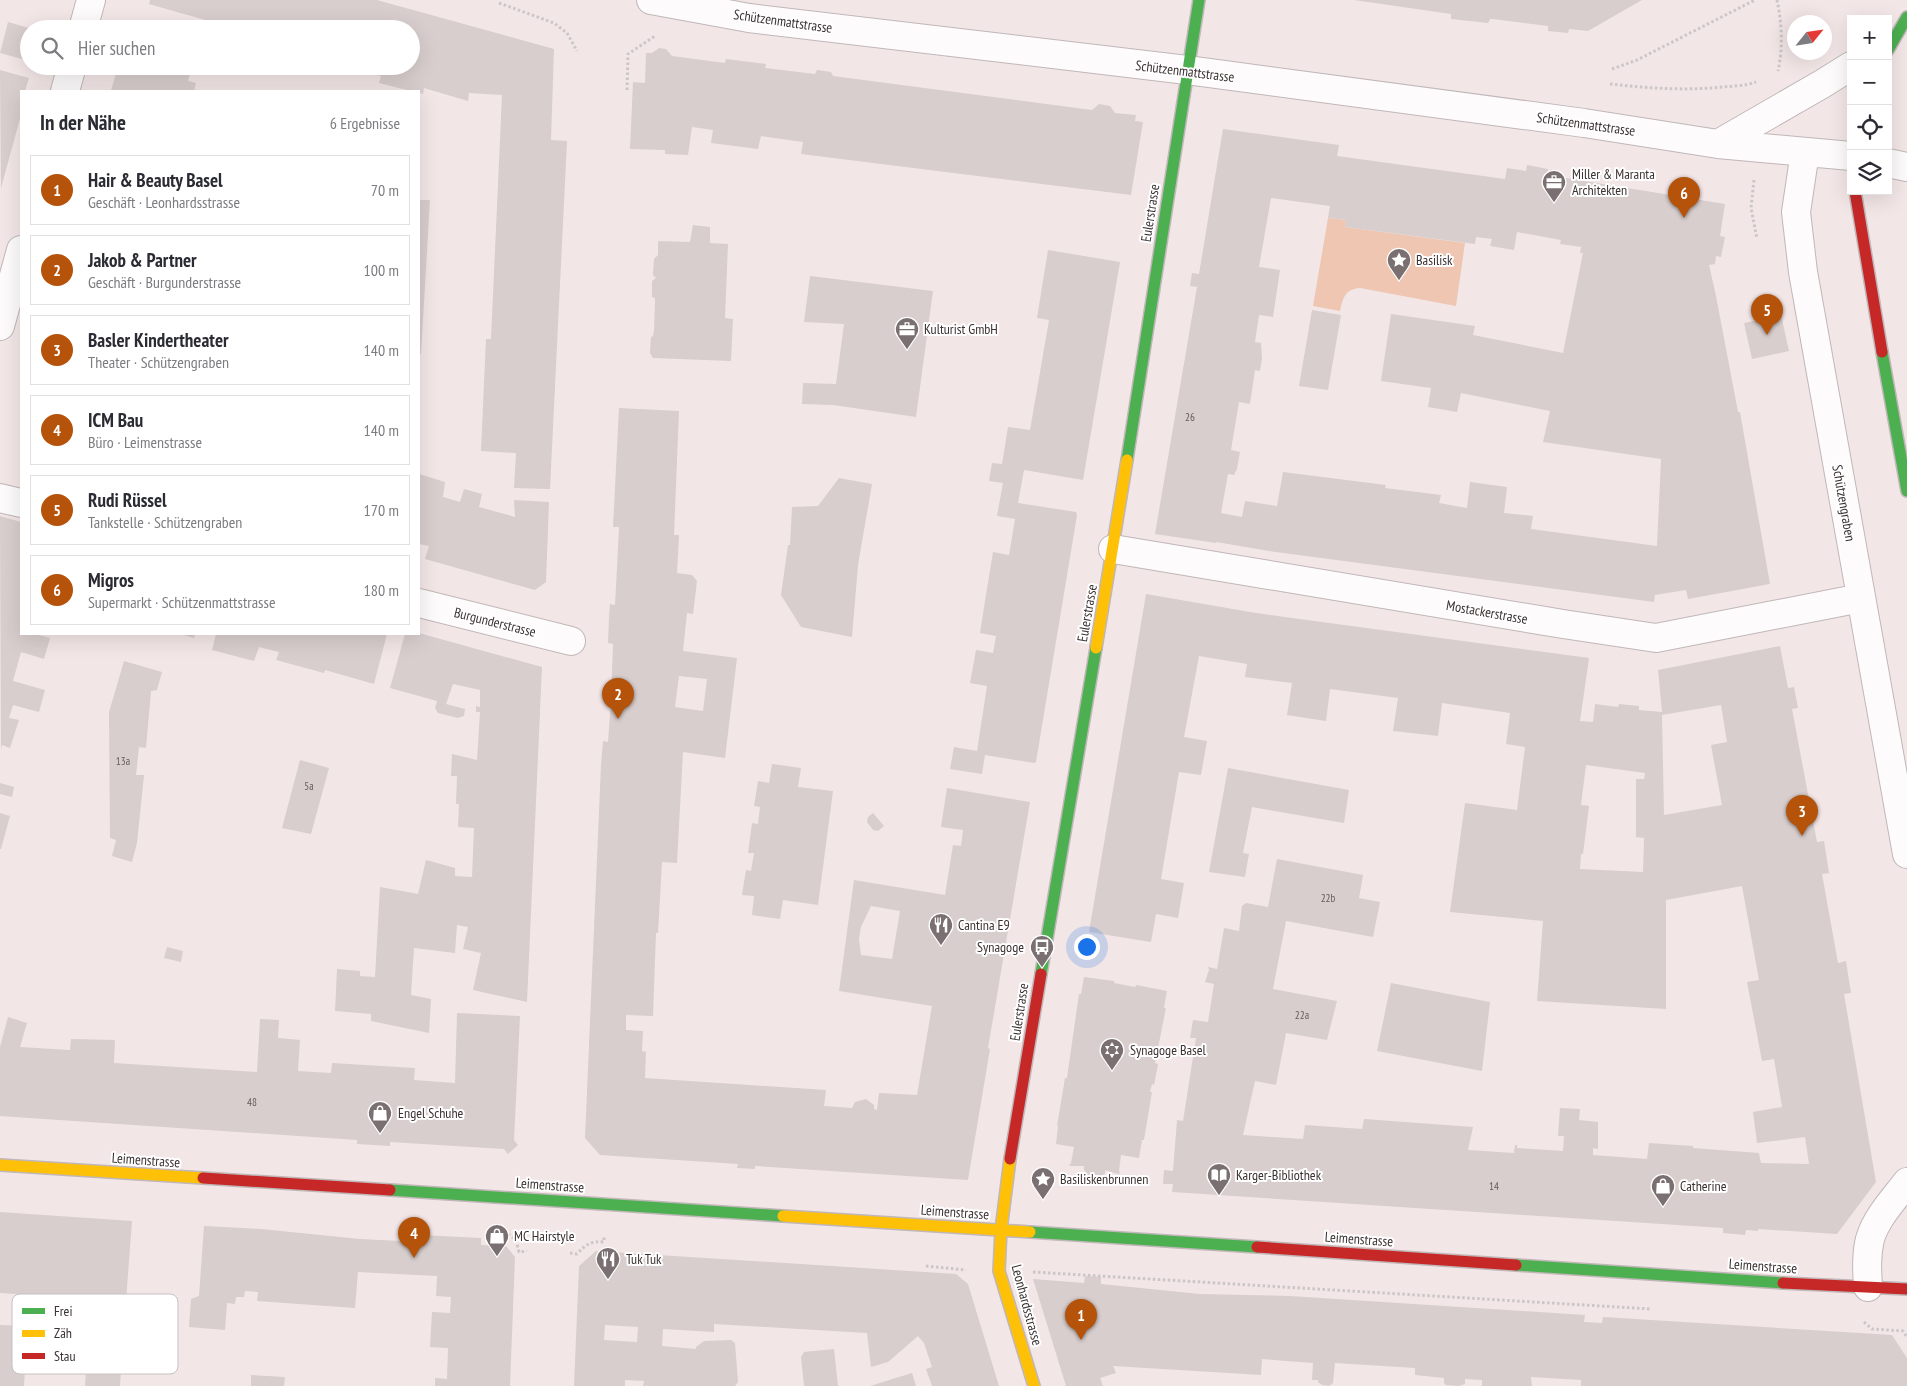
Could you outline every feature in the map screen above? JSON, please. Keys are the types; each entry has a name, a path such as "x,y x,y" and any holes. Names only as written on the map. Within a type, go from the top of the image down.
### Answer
{"street":[{"path":"85,20 91,0"},
{"name":"Schützenmattstrasse","path":"651,0 749,18 1187,70 1584,123 1718,144 1847,156"},
{"name":"Eulerstrasse","path":"1001,1230 1005,1190 1113,549 1199,0"},
{"path":"1718,144 1847,68"},
{"path":"66,90 70,75"},
{"name":"Schützengraben","path":"1805,152 1796,212 1803,272 1907,854"},
{"path":"1892,164 1907,167"},
{"path":"1856,195 1907,491"},
{"path":"0,326 20,254"},
{"path":"0,498 20,503"},
{"name":"Mostackerstrasse","path":"1113,549 1656,638 1861,598"},
{"name":"Burgunderstrasse","path":"420,603 571,641"},
{"name":"Leimenstrasse","path":"0,1165 1811,1285 1907,1288"},
{"path":"1868,1287 1867,1261 1870,1238 1881,1216 1907,1182"},
{"name":"Leonhardsstrasse","path":"1001,1230 999,1271 1034,1386"}],"path":[{"path":"1612,69 1637,60 1755,0"},
{"path":"1777,0 1781,18 1780,61"},
{"path":"500,3 554,23 567,33 577,51"},
{"path":"626,90 628,54 655,36"},
{"path":"1610,84 1662,89 1706,89 1748,85 1762,80"},
{"path":"1751,208 1757,239"},
{"path":"501,1230 507,1232 516,1240 520,1252 527,1251"},
{"path":"570,1253 577,1254 592,1241 604,1242 604,1236"},
{"path":"926,1266 969,1270"},
{"path":"1032,1272 1659,1310"},
{"path":"1855,1321 1864,1322 1872,1329 1903,1331 1907,1337"}],"shaded area":[{"path":"1328,218 1346,220 1345,227 1465,243 1456,306 1360,288 1348,292 1342,302 1340,311 1313,306"}],"building":[{"path":"150,0 377,0 554,49 551,140 567,141 550,489 514,488 516,453 481,451 486,339 491,339 502,95 469,93 468,101 424,88 423,94 420,93 420,90 407,90 379,83 381,76 377,75 420,75 420,20 205,20 149,4"},
{"path":"1354,0 1642,0 1588,31 1569,29 1568,33 1548,31 1548,26 1493,19 1490,19 1488,23 1451,19 1451,14"},
{"path":"8,22 20,25 20,59 0,53"},
{"path":"659,48 666,49 672,56 725,63 726,59 766,64 765,68 815,74 817,70 831,72 833,76 1092,110 1099,104 1110,106 1115,113 1136,115 1135,121 1143,122 1131,195 801,154 803,142 761,136 758,149 711,143 713,130 692,127 688,155 665,154 665,150 630,149 633,82 645,83 646,53 652,53"},
{"path":"0,70 29,78 25,90 20,90 20,119 1,188"},
{"path":"115,75 190,75 188,81 196,83 194,90 111,90"},
{"path":"1223,129 1339,145 1337,156 1505,179 1507,168 1526,171 1527,165 1548,169 1548,175 1725,204 1720,236 1725,237 1721,257 1716,256 1715,264 1709,265 1738,412 1740,412 1770,584 1688,599 1686,590 1655,595 1654,602 1155,534 1197,287 1190,286 1192,273 1199,274","holes":["1271,198 1330,206 1328,218 1346,220 1345,227 1475,244 1476,237 1492,239 1490,246 1514,250 1517,232 1561,240 1560,244 1581,247 1580,253 1583,253 1563,353 1473,335 1475,326 1391,314 1381,381 1431,388 1428,407 1457,412 1461,393 1550,411 1543,442 1661,459 1657,546 1531,529 1533,516 1504,513 1507,487 1470,482 1467,508 1439,503 1441,495 1385,488 1386,485 1283,472 1277,506 1245,501 1242,517 1221,513 1228,474 1234,475 1240,452 1231,450 1239,402 1250,404 1255,370 1260,371 1262,359 1261,343 1255,342 1259,315 1273,317 1280,270 1259,267"]},
{"path":"420,200 430,200 421,354"},
{"path":"693,225 710,227 710,243 728,244 725,318 733,319 731,361 653,358 650,353 651,337 654,331 655,301 655,298 652,297 652,281 656,278 653,275 654,259 658,255 658,241 690,242"},
{"path":"1048,250 1120,262 1083,480 1024,470 1018,503 1076,512 1077,515 1036,762 985,755 982,774 950,769 954,747 977,751 987,686 970,683 976,650 993,653 996,636 980,633 993,552 1009,555 1015,519 997,516 1003,483 989,481 992,463 1002,464 1008,427 1030,430 1049,320 1037,318"},
{"path":"810,276 933,291 916,417 833,405 802,404 803,383 836,384 844,324 804,322"},
{"path":"1312,310 1341,315 1328,390 1299,386"},
{"path":"1781,315 1789,351 1752,359 1744,323"},
{"path":"619,408 679,411 674,535 679,535 677,573 692,575 697,581 693,614 687,613 683,651 737,658 725,758 683,752 677,863 662,862 658,933 656,933 653,1016 626,1015 626,1030 643,1031 642,1051 646,1052 645,1078 826,1090 824,1106 852,1108 855,1102 866,1099 877,1110 879,1093 917,1095 932,1006 839,991 854,880 945,895 953,845 961,846 963,830 941,827 947,788 1030,802 988,1048 990,1049 968,1180 755,1166 755,1169 737,1168 738,1164 600,1155 585,1138 601,765 603,741 608,742 611,700 613,644 608,643 609,617 610,604 615,605 619,527 613,527","holes":["679,676 707,679 703,711 675,707","871,906 900,911 892,959 861,955 859,939 861,927"]},
{"path":"420,474 445,482 443,497 460,502 464,489 482,494 479,507 515,517 514,500 549,502 546,582 535,590 425,559 429,546 420,544"},
{"path":"839,478 872,484 858,565 852,637 801,627 781,595 788,545 790,545 792,507 818,506"},
{"path":"0,516 20,522 20,635 39,635 50,638 44,659 21,652 13,681 45,690 39,712 13,705 9,718 19,720 10,748 2,745 1,749"},
{"path":"1146,594 1256,613 1589,658 1580,721 1593,722 1595,704 1618,707 1619,704 1639,706 1639,710 1662,712 1658,670 1780,646 1788,688 1794,687 1798,708 1792,709 1817,842 1824,841 1829,873 1822,874 1838,963 1846,961 1851,993 1844,994 1876,1182 1837,1234 1758,1229 1758,1231 1746,1230 1745,1235 1723,1233 1723,1228 1172,1192 1173,1184 1163,1184 1164,1170 1173,1171 1177,1120 1183,1121 1196,1038 1190,1038 1193,1020 1208,1022 1214,984 1205,982 1209,970 1208,967 1217,969 1224,928 1239,931 1242,906 1246,903 1268,907 1277,859 1363,875 1359,898 1380,902 1373,937 1286,921 1273,989 1337,1001 1327,1040 1286,1033 1276,1085 1255,1081 1243,1135 1303,1139 1305,1125 1362,1129 1364,1119 1473,1127 1468,1150 1514,1153 1515,1145 1517,1145 1517,1148 1563,1151 1564,1136 1558,1136 1560,1108 1580,1109 1579,1120 1598,1122 1598,1149 1593,1148 1593,1155 1647,1159 1649,1143 1759,1153 1761,1163 1809,1164 1805,1137 1757,1143 1753,1112 1782,1107 1774,1059 1762,1061 1747,982 1759,980 1742,886 1666,900 1666,1009 1537,1001 1543,921 1450,912 1465,803 1517,810 1525,747 1506,744 1510,713 1442,703 1438,736 1393,731 1398,698 1330,689 1326,721 1287,715 1292,683 1245,677 1247,664 1199,656 1184,737 1207,741 1201,775 1179,772 1161,879 1184,883 1178,918 1156,914 1151,942 1089,932","holes":["1721,705 1727,742 1711,745 1722,805 1664,815 1662,715","1586,765 1645,773 1644,779 1636,779 1636,837 1644,838 1643,872 1580,869 1589,806 1581,805"]},
{"path":"420,633 542,667 527,1002 473,990 481,953 463,949 468,927 457,925 455,953 414,948 411,995 431,999 429,1033 371,1021 371,1014 335,1011 337,969 360,971 360,976 375,977 380,887 418,894 426,860 455,868 455,876 472,877 474,828 458,827 459,804 456,804 457,776 451,776 452,754 477,760 480,712 476,712 476,706 480,707 480,690 453,684 446,704 465,709 464,716 458,718 438,713 435,708 437,701 390,688 405,635 420,635"},
{"path":"184,635 195,635 194,638"},
{"path":"216,635 387,635 374,684 325,670 324,673 276,660 279,652 259,647 254,661 212,650"},
{"path":"124,661 162,672 157,690 151,691 146,748 139,747 136,775 144,775 137,843 132,862 112,856 116,840 110,838 109,712"},
{"path":"300,760 329,768 311,834 282,828"},
{"path":"772,764 801,768 798,787 833,791 818,905 783,900 780,919 752,915 754,896 742,895 746,870 751,871 754,853 748,853 752,823 758,824 760,807 754,806 758,781 769,783"},
{"path":"1228,768 1349,790 1344,823 1252,807 1243,853 1249,854 1245,877 1209,872"},
{"path":"0,783 14,787 12,797 0,794"},
{"path":"0,813 10,816 1,849 0,849"},
{"path":"873,813 884,826 878,831 873,830 867,822 868,817"},
{"path":"167,947 183,951 181,962 164,958"},
{"name":"Synagoge Basel","path":"1084,977 1167,991 1164,1008 1166,1008 1155,1063 1158,1064 1154,1085 1152,1084 1150,1092 1152,1092 1139,1158 1121,1155 1120,1173 1105,1170 1105,1174 1097,1179 1089,1178 1084,1170 1084,1166 1069,1165 1074,1147 1056,1144 1057,1126 1065,1078 1067,1078 1079,994 1081,994"},
{"path":"1391,983 1490,1002 1482,1071 1377,1051"},
{"path":"457,1013 520,1016 514,1140 518,1145 508,1154 504,1149 390,1142 390,1146 357,1144 357,1140 0,1116 0,1047 8,1017 27,1023 20,1047 70,1050 71,1039 115,1040 114,1063 257,1072 260,1019 279,1020 278,1038 300,1040 298,1071 331,1073 332,1063 415,1068 414,1080 455,1083"},
{"path":"0,1212 132,1221 127,1294 0,1293"},
{"path":"204,1226 421,1242 421,1235 481,1238 481,1245 506,1246 515,1257 510,1386 435,1386 435,1378 447,1379 448,1348 430,1347 432,1312 450,1313 451,1297 436,1296 437,1276 358,1272 355,1308 257,1301 258,1292 245,1291 244,1297 236,1297 235,1304 227,1303 225,1330 189,1327 191,1299 199,1296"},
{"path":"596,1251 956,1274 968,1284 999,1386 932,1386 926,1369 932,1367 924,1343 918,1336 888,1362 871,1367 867,1333 714,1324 714,1332 663,1329 662,1346 696,1349 704,1341 731,1340 735,1343 738,1382 735,1386 643,1386 644,1381 625,1380 625,1386 574,1386 579,1266","holes":["605,1325 638,1327 637,1342 604,1340"]},
{"path":"1085,1276 1101,1277 1101,1284 1200,1294 1290,1296 1585,1315 1584,1322 1602,1323 1603,1317 1892,1335 1907,1358 1907,1386 1581,1386 1581,1380 1531,1377 1532,1386 1482,1386 1482,1380 1465,1379 1465,1384 1459,1386 1446,1385 1444,1378 1415,1375 1415,1368 1335,1363 1333,1383 1329,1386 1322,1385 1318,1380 1312,1380 1313,1363 1262,1359 1261,1375 1113,1366 1116,1373 1100,1378 1103,1386 1066,1386 1033,1279 1084,1283"},
{"path":"0,1325 12,1325 12,1374 25,1374 24,1386 0,1386"},
{"path":"834,1349 838,1386 804,1386 801,1357 804,1352"},
{"path":"912,1373 916,1386 870,1386"},
{"path":"86,1374 121,1374 120,1386 85,1386"},
{"path":"251,1375 285,1377 284,1386 251,1386"}],"traffic: fast":[{"path":"1127,460 1199,0"},
{"path":"1892,43 1907,17"},
{"path":"1882,352 1907,491"},
{"path":"1041,974 1096,648"},
{"path":"390,1190 783,1216"},
{"path":"1030,1232 1257,1247"},
{"path":"1516,1265 1783,1283"}],"traffic: slow":[{"path":"1096,648 1127,460"},
{"path":"1010,1159 1001,1230 999,1271 1034,1386"},
{"path":"0,1165 203,1178"},
{"path":"783,1216 1030,1232"}],"traffic: jam":[{"path":"1856,195 1882,352"},
{"path":"1010,1159 1041,974"},
{"path":"203,1178 390,1190"},
{"path":"1257,1247 1516,1265"},
{"path":"1783,1283 1907,1289"}],"place":[{"name":"Miller & Maranta Architekten","path":"1554,203"},
{"name":"Migros","path":"1684,218"},
{"name":"Basilisk","path":"1399,281"},
{"name":"Rudi Rüssel","path":"1767,335"},
{"name":"Kulturist GmbH","path":"907,350"},
{"name":"Jakob & Partner","path":"618,719"},
{"name":"Basler Kindertheater","path":"1802,836"},
{"name":"Cantina E9","path":"941,946"},
{"name":"Synagoge","path":"1042,968"},
{"name":"Synagoge Basel","path":"1112,1071"},
{"name":"Engel Schuhe","path":"380,1134"},
{"name":"Karger-Bibliothek","path":"1219,1196"},
{"name":"Basiliskenbrunnen","path":"1043,1200"},
{"name":"Catherine","path":"1663,1207"},
{"name":"MC Hairstyle","path":"497,1257"},
{"name":"ICM Bau","path":"414,1258"},
{"name":"Tuk Tuk","path":"608,1280"},
{"name":"Hair & Beauty Basel","path":"1081,1340"}]}
